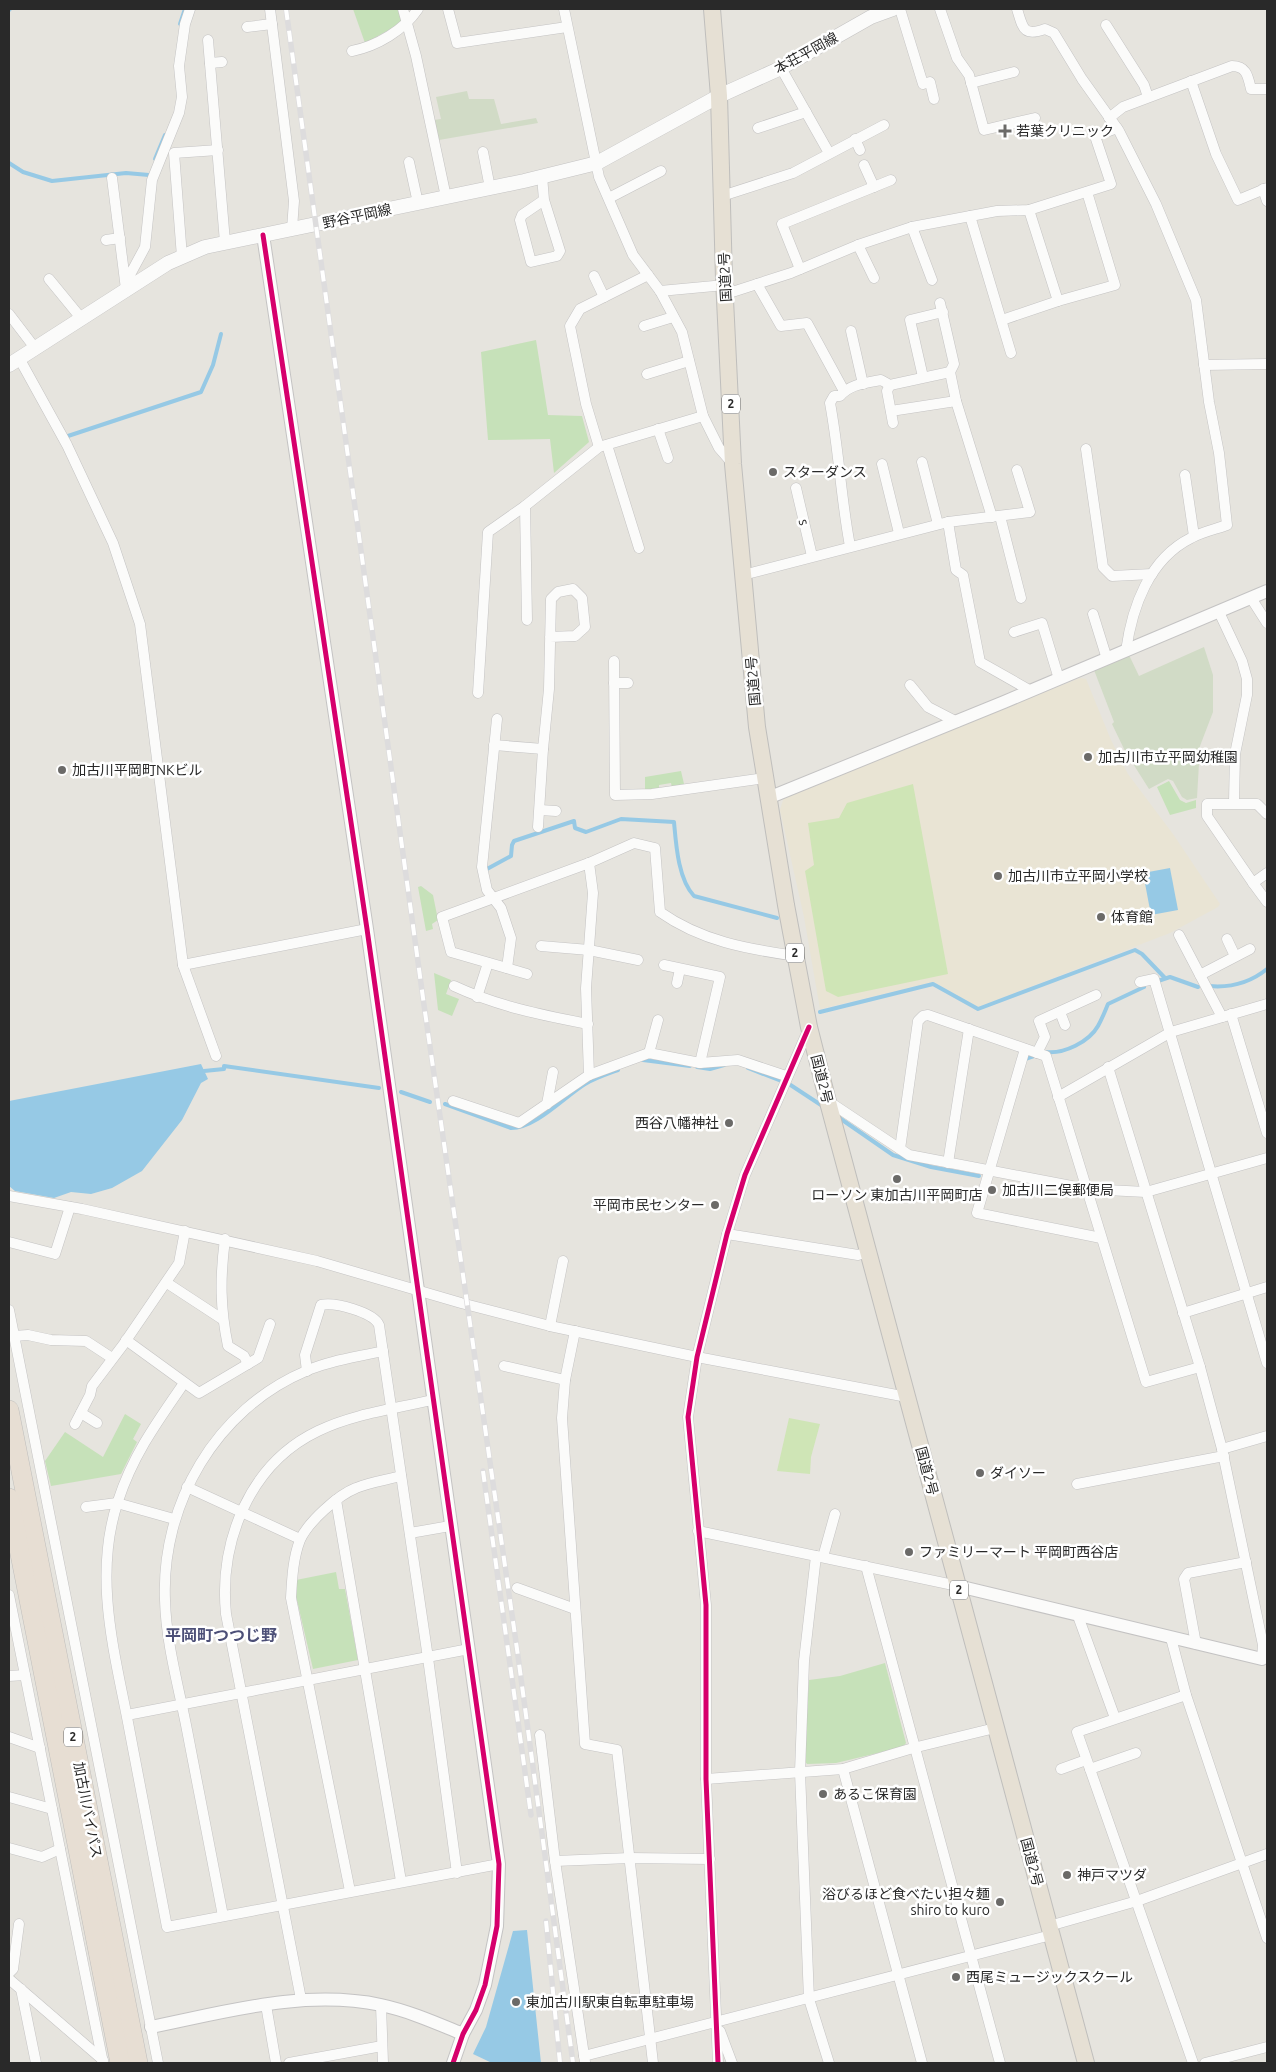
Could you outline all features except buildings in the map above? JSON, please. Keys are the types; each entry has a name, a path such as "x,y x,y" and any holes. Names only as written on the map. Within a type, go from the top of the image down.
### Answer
{"highway":[{"name":"国道2号","path":"712,9 720,96 725,289 733,464 757,727 796,956 809,1027 829,1108 1086,2063"},
{"name":"加古川バイパス","path":"9,1410 138,2063"},
{"name":"加古川バイパス","path":"9,1498 108,2062"}],"main road":[{"name":"本荘平岡線","path":"720,96 781,68 871,17 892,9"},
{"name":"野谷平岡線","path":"14,361 126,288 182,257 205,247 490,188 597,163 720,96"}],"street":[{"path":"126,288 131,272 145,247 152,180 179,114 182,96 180,66 185,24 190,9"},
{"path":"270,9 294,201 292,229"},
{"path":"403,9 408,22 446,197"},
{"path":"352,51 363,49 402,28 418,9"},
{"path":"448,9 458,42 568,27"},
{"path":"564,9 599,177 633,255 660,291 682,332 703,416 719,448 733,464"},
{"path":"900,9 923,84 930,82 934,99"},
{"path":"940,9 958,58 968,74 984,130 1035,118"},
{"path":"1017,9 1028,32 1032,33 1045,29 1054,33 1116,128 1156,204 1196,300 1204,365 1219,453 1227,525 1194,536 1175,548 1152,574 1139,598 1133,615 1126,651"},
{"path":"247,27 272,24"},
{"path":"1106,24 1144,85 1148,98"},
{"path":"208,40 226,242"},
{"path":"210,63 222,62"},
{"path":"1109,118 1123,107 1232,66 1240,66 1246,70 1251,89 1267,89"},
{"path":"781,68 829,153"},
{"path":"971,83 1014,72"},
{"path":"1191,81 1216,154 1238,200 1265,188 1267,201"},
{"path":"758,128 806,112"},
{"path":"722,196 793,173 884,124"},
{"path":"660,291 725,289 758,284 858,245 912,227 970,216 1029,210 1111,184 1095,136 1116,128"},
{"path":"855,139 860,150"},
{"path":"182,257 174,153 218,150"},
{"path":"483,152 490,188"},
{"path":"409,162 418,203"},
{"path":"864,165 874,187"},
{"path":"608,198 661,171"},
{"path":"542,176 544,200 560,251 556,256 531,262 520,220 522,215 544,200"},
{"path":"112,178 109,190 120,238 126,288"},
{"path":"800,269 782,224 891,180"},
{"path":"1002,320 1058,300 1115,285 1087,192"},
{"path":"1029,210 1058,300"},
{"path":"970,216 1011,353"},
{"path":"912,227 932,280"},
{"path":"263,235 420,1291 432,1400 499,1864 496,1934 482,1994 463,2034 453,2063"},
{"path":"106,240 120,238"},
{"path":"514,245 525,241"},
{"path":"858,245 874,278"},
{"path":"915,268 926,263"},
{"path":"639,548 586,404 570,326 580,309 648,275"},
{"path":"594,276 604,297"},
{"path":"49,279 80,318"},
{"path":"758,284 781,326 807,324 844,391"},
{"path":"923,377 910,320 941,308 954,364 950,372 956,401 996,516 1021,598"},
{"path":"9,314 35,348"},
{"path":"644,326 674,317"},
{"path":"851,331 863,384"},
{"path":"14,361 67,445 113,543 140,624 183,965 216,1056"},
{"path":"647,374 689,361"},
{"path":"1204,365 1266,364"},
{"path":"850,546 843,508 839,452 830,403 834,396 840,396 844,391 863,384 881,380 890,385 950,372"},
{"path":"890,385 887,391 893,423"},
{"path":"891,411 956,401"},
{"path":"478,693 488,532 603,446 703,416"},
{"path":"658,430 668,458"},
{"path":"1086,449 1098,502 1103,567 1112,576 1152,574"},
{"path":"922,462 943,523 956,570 963,575 980,662 1031,691"},
{"path":"882,464 899,533"},
{"path":"743,575 943,523 1030,512 1017,470"},
{"path":"1185,475 1194,536"},
{"name":"s","path":"796,488 812,556"},
{"path":"525,506 523,601 527,620"},
{"path":"538,827 542,750 549,689 550,637 551,599 558,592 573,590 582,598 585,627 575,636 550,637"},
{"path":"768,798 957,722 1267,591"},
{"path":"1251,598 1267,622"},
{"path":"1220,612 1242,661 1247,679 1247,695 1235,754 1234,803"},
{"path":"1093,614 1107,659"},
{"path":"1014,632 1042,623 1059,679"},
{"path":"614,661 615,795 652,794 765,778"},
{"path":"614,683 628,683"},
{"path":"910,685 928,707 957,722"},
{"path":"497,719 482,867 486,890 501,908 511,938 507,968"},
{"path":"494,745 542,750"},
{"path":"1267,814 1257,804 1234,803 1208,804 1207,816 1267,902"},
{"path":"540,810 556,811"},
{"path":"528,974 451,952 442,917 589,863 634,843 655,848 660,912 678,925 740,948 796,956"},
{"path":"589,863 593,893 586,988 589,1076"},
{"path":"1253,884 1267,874"},
{"path":"183,965 367,929"},
{"path":"1179,935 1200,975 1227,1015 1267,1133"},
{"path":"1227,939 1236,956"},
{"path":"541,946 589,950 638,960"},
{"path":"1200,975 1250,949"},
{"path":"477,997 488,963"},
{"path":"664,966 720,977 700,1063"},
{"path":"677,983 680,969"},
{"path":"1140,982 1154,979 1171,1032 1210,1175 1267,1363"},
{"path":"454,986 477,997 528,1012 588,1024"},
{"path":"1037,1053 1045,1037 1039,1021 1096,996"},
{"path":"1058,1098 1108,1067 1171,1032 1267,1004"},
{"path":"1060,1012 1065,1025"},
{"path":"900,1149 918,1021 923,1016 928,1015 1046,1056 1146,1382 1200,1367"},
{"path":"649,1053 658,1020"},
{"path":"718,2063 706,1779 706,1605 688,1417 697,1357 727,1234 745,1175 809,1027"},
{"path":"948,1163 969,1029"},
{"path":"1025,1049 977,1213 1101,1238"},
{"path":"453,1101 519,1123 589,1076 649,1053 700,1063 738,1060 785,1080"},
{"path":"698,1531 958,1586 1196,1644 1266,1657 1223,1453 1200,1367 1108,1067"},
{"path":"547,1104 553,1072"},
{"path":"829,1108 909,1155 1087,1189 1146,1192 1267,1158"},
{"path":"9,1196 225,1239 317,1261 550,1326 697,1357 907,1397"},
{"path":"9,1242 55,1254 70,1207"},
{"path":"75,1424 90,1395 92,1386 167,1283 179,1263 186,1231"},
{"path":"727,1234 858,1255 868,1252"},
{"path":"225,1239 220,1272 222,1319 228,1346 244,1356 248,1364"},
{"path":"550,1326 563,1261"},
{"path":"167,1283 222,1319"},
{"path":"1183,1313 1267,1287"},
{"path":"307,1370 306,1355 321,1305 328,1304 370,1315 379,1325 428,1658 456,1873"},
{"path":"9,1310 158,2063"},
{"path":"126,1340 199,1393 258,1358 270,1324"},
{"path":"575,1331 565,1380 562,1418 585,1744 617,1750 653,2063"},
{"path":"14,1336 28,1335 51,1340 86,1341 112,1358"},
{"path":"223,1916 165,1602 165,1572 174,1519 200,1461 233,1422 276,1387 307,1370 383,1351"},
{"path":"504,1366 565,1380"},
{"path":"184,1383 144,1440 117,1503 107,1554 108,1620 167,1927 401,1881 456,1873 499,1864"},
{"path":"301,1999 281,1905 224,1591 231,1538 241,1512 257,1484 296,1444 318,1431 354,1418 432,1400"},
{"path":"81,1413 97,1423"},
{"path":"1076,1484 1223,1453 1267,1436"},
{"path":"350,1891 291,1598 293,1568 300,1539 316,1518 336,1500 356,1488 401,1476"},
{"path":"187,1487 300,1539"},
{"path":"336,1500 401,1881"},
{"path":"86,1507 117,1503 174,1519"},
{"path":"829,2063 810,1999 800,1772 804,1661 819,1556 835,1514"},
{"path":"410,1533 450,1526"},
{"path":"1196,1644 1184,1579 1188,1573 1246,1562"},
{"path":"866,1566 913,1748 1000,2063"},
{"path":"517,1588 575,1610"},
{"path":"9,1595 13,1639 25,1675 60,1849 108,2062"},
{"path":"1078,1616 1115,1718"},
{"path":"1171,1638 1186,1694 1267,1938"},
{"path":"127,1715 469,1649"},
{"path":"9,1676 25,1675"},
{"path":"1186,1694 1076,1732 1193,2063"},
{"path":"706,1779 843,1769 913,1748 995,1728"},
{"path":"540,1735 555,1861 584,2060 651,2039 972,1956 1137,1901 1267,1854"},
{"path":"9,1738 40,1748"},
{"path":"1061,1770 1136,1753"},
{"path":"843,1769 922,2063"},
{"path":"9,1798 52,1809"},
{"path":"9,1848 42,1857 60,1849"},
{"path":"555,1861 630,1858 710,1859"},
{"path":"9,1973 13,1968 19,1924"},
{"path":"9,1979 108,2062"},
{"path":"21,1990 36,2063"},
{"path":"151,2027 301,1999 340,1999 381,2005 463,2034"},
{"path":"266,2005 276,2063"},
{"path":"381,2005 383,2063"},
{"path":"716,2023 732,2063"},
{"path":"289,2063 331,2059 382,2046"},
{"path":"1205,2063 1267,2047"}],"shaded area":[{"name":"加古川市立平岡小学校","path":"1080,678 1086,679 1111,740 1128,774 1173,834 1220,904 1218,907 1170,933 978,1007 934,982 820,1009 804,917 780,810 784,797"}],"green space":[{"path":"353,9 398,9 402,19 400,24 365,43"},
{"path":"467,91 469,99 494,99 501,124 536,118 538,123 439,140 434,120 441,119 436,97"},
{"path":"536,340 548,415 582,416 589,442 554,473 550,439 488,440 481,352"},
{"path":"1204,647 1213,675 1213,712 1200,746 1197,798 1187,800 1182,797 1173,781 1168,779 1149,789 1125,751 1112,724 1114,722 1094,670 1129,655 1139,676"},
{"path":"681,771 684,784 672,788 671,783 659,785 659,789 645,790 645,777"},
{"path":"1169,781 1180,800 1186,803 1196,800 1196,808 1170,815 1157,787"},
{"path":"913,784 948,974 838,997 826,991 805,871 814,865 808,823 839,818 847,803"},
{"path":"421,886 433,895 438,920 432,924 433,929 426,931 418,887"},
{"path":"434,973 451,980 446,994 459,999 452,1016 438,1010"},
{"path":"125,1414 141,1424 133,1439 137,1442 121,1474 51,1486 45,1461 65,1432 103,1457"},
{"path":"789,1418 820,1424 811,1457 810,1474 777,1471"},
{"path":"336,1572 339,1589 345,1589 358,1660 313,1669 296,1596 296,1580"},
{"path":"885,1663 906,1743 903,1747 836,1763 807,1764 804,1760 809,1680 840,1676"}],"water":[{"path":"1170,868 1178,910 1151,915 1143,873"},
{"path":"201,1064 208,1079 201,1083 182,1120 142,1171 112,1188 91,1194 71,1192 54,1198 15,1191 9,1186 9,1101"},
{"name":"東加古川駅東自転車駐車場","path":"527,1930 541,2063 492,2063 473,2054 486,2027 513,1931"}],"waterway":[{"path":"180,24 185,9"},
{"path":"155,159 165,135"},
{"path":"9,163 23,172 52,181 126,173 149,175"},
{"path":"68,436 201,392 213,365 221,334"},
{"path":"487,869 511,856 514,841 574,821 575,828 586,832 621,819 674,822 681,871 694,896 777,918"},
{"path":"820,1012 933,984 978,1009 1135,950 1142,954 1165,978"},
{"path":"1209,986 1233,985 1247,981 1267,969"},
{"path":"1158,981 1170,977 1198,987"},
{"path":"1046,1052 1068,1049 1082,1042 1094,1032 1108,1004 1144,987"},
{"path":"1024,1061 1037,1055"},
{"path":"643,1060 690,1066"},
{"path":"697,1067 710,1069 724,1065"},
{"path":"204,1071 224,1069 224,1066 379,1088"},
{"path":"748,1068 789,1084 824,1107"},
{"path":"445,1104 511,1128 520,1127 540,1118 585,1084 618,1070"},
{"path":"401,1092 430,1102"},
{"path":"838,1117 893,1155 931,1167 979,1176"}],"railway":[{"path":"286,9 423,998 518,1656 573,2063"},
{"path":"483,1471 531,1815"},
{"path":"546,1921 560,2063"}],"cycle path":[{"path":"263,235 367,929 499,1864 497,1926 485,1985 476,2010 463,2034 453,2063"},
{"path":"718,2063 706,1779 706,1605 688,1417 697,1357 727,1234 745,1175 809,1027"}],"place":[{"name":"若葉クリニック","path":"1005,131"},
{"name":"スターダンス","path":"773,472"},
{"name":"加古川市立平岡幼稚園","path":"1088,757"},
{"name":"加古川平岡町NKビル","path":"62,770"},
{"name":"加古川市立平岡小学校","path":"998,876"},
{"name":"体育館","path":"1101,917"},
{"name":"西谷八幡神社","path":"729,1123"},
{"name":"ローソン 東加古川平岡町店","path":"897,1179"},
{"name":"加古川二俣郵便局","path":"992,1190"},
{"name":"平岡市民センター","path":"715,1205"},
{"name":"ダイソー","path":"980,1473"},
{"name":"ファミリーマート 平岡町西谷店","path":"909,1552"},
{"name":"あるこ保育園","path":"823,1794"},
{"name":"神戸マツダ","path":"1067,1875"},
{"name":"浴びるほど食べたい担々麺 shiro to kuro","path":"1000,1902"},
{"name":"西尾ミュージックスクール","path":"956,1977"},
{"name":"東加古川駅東自転車駐車場","path":"516,2002"}],"district":[{"name":"平岡町つつじ野","path":"221,1635"}]}
